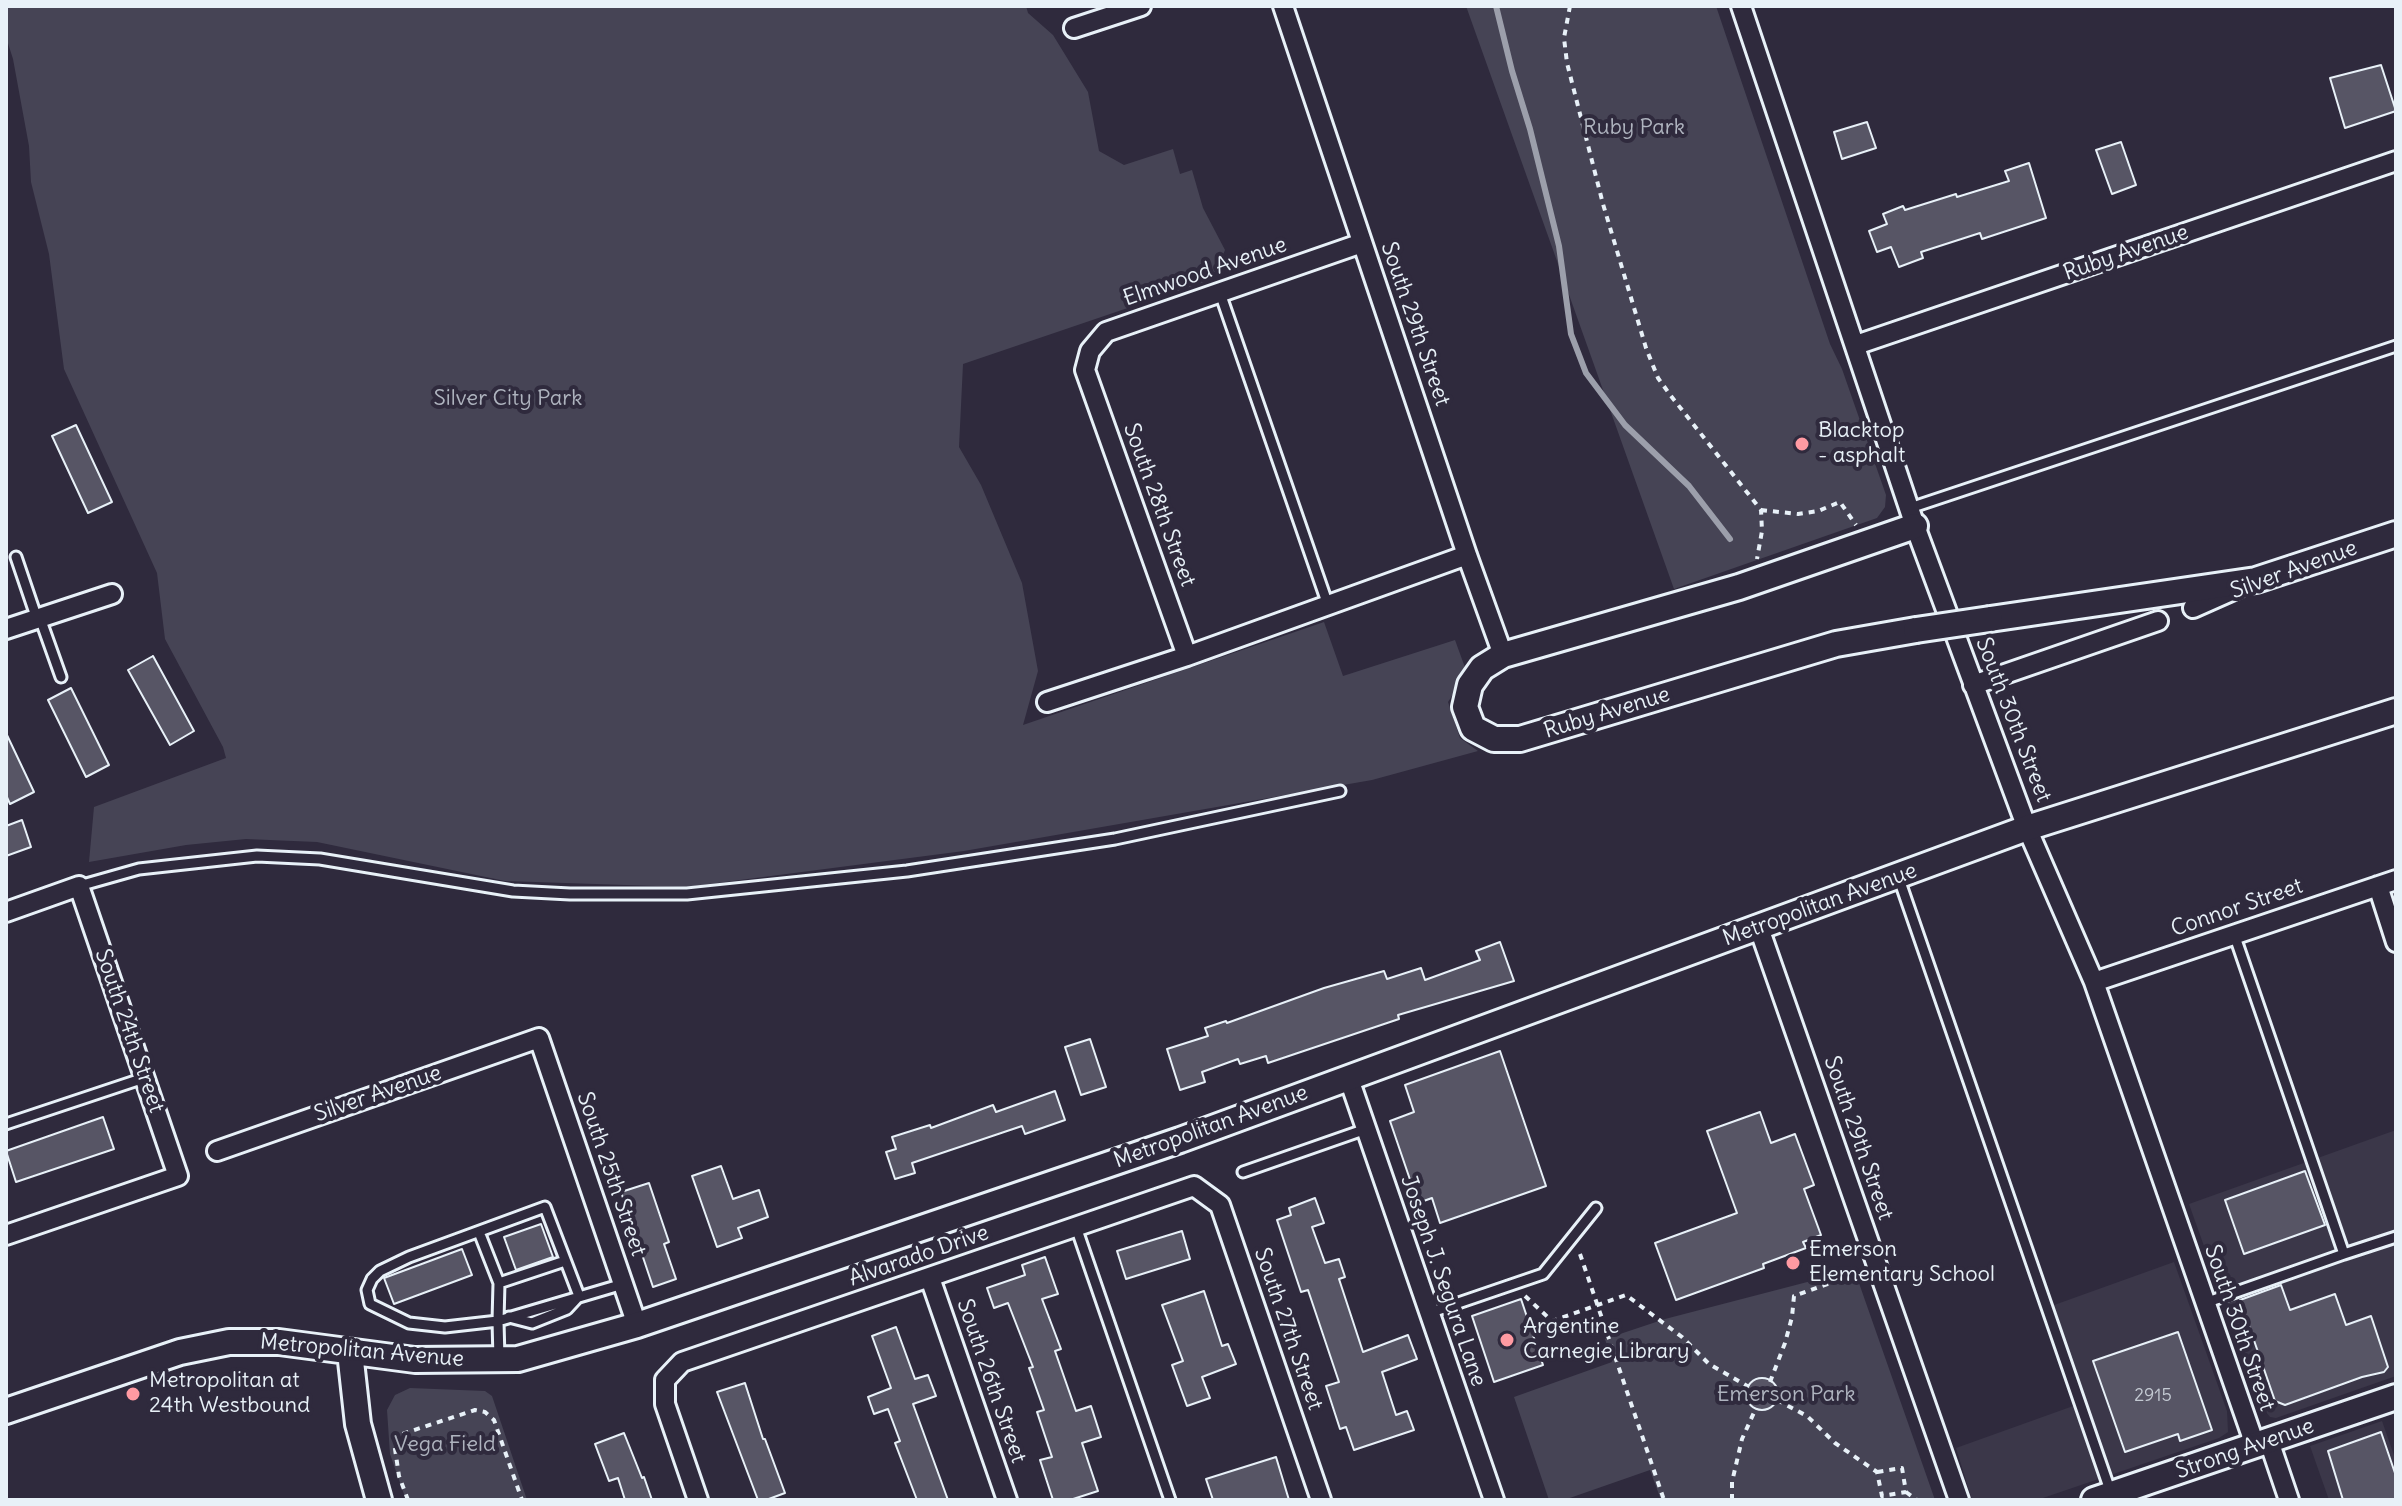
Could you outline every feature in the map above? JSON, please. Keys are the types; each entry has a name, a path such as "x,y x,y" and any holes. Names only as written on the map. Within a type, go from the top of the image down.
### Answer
{"main road":[{"name":"Ruby Avenue","path":"1912,517 1739,587 1503,655 1482,668 1470,685 1465,707 1473,728 1494,739 1520,739 1836,644 2256,580"},
{"name":"Silver Avenue","path":"2256,580 2396,534"},
{"name":"Metropolitan Avenue","path":"6,1411 180,1352 229,1342 279,1342 415,1360 499,1360 518,1359 637,1325 1180,1140 2027,828 2396,711"},
{"path":"350,1352 358,1424 379,1500"},
{"name":"Strong Avenue","path":"2106,1498 2396,1397"}],"street":[{"path":"1074,28 1141,6"},
{"name":"South 29th Street","path":"1283,6 1503,655"},
{"name":"South 30th Street","path":"1741,6 1912,517 1973,685 2027,828 2094,982 2205,1303 2262,1443 2289,1500"},
{"name":"Ruby Avenue","path":"1856,345 2396,161"},
{"name":"Elmwood Avenue","path":"1085,370 1090,351 1106,332 1362,243"},
{"name":"South 28th Street","path":"1085,370 1187,656"},
{"path":"1047,702 1187,656 1467,555"},
{"name":"Silver Avenue","path":"2193,608 2256,580"},
{"path":"6,629 112,594"},
{"path":"1973,685 2158,621"},
{"path":"2387,883 2396,942"},
{"name":"Connor Street","path":"2094,982 2387,883"},
{"path":"6,912 79,886"},
{"name":"South 24th Street","path":"6,1235 178,1176 79,886"},
{"name":"South 29th Street","path":"1759,928 1959,1500"},
{"name":"Silver Avenue","path":"217,1151 539,1038"},
{"name":"South 25th Street","path":"539,1038 637,1325"},
{"name":"Joseph J. Segura Lane","path":"1348,1076 1494,1500"},
{"name":"Alvarado Drive","path":"698,1500 665,1404 665,1380 682,1362 1194,1186"},
{"name":"South 27th Street","path":"1194,1186 1220,1205 1321,1500"},
{"name":"South 26th Street","path":"930,1278 1007,1500"}],"lane":[{"path":"1220,293 1328,605"},
{"path":"1912,517 2396,346"},
{"path":"16,557 61,677"},
{"path":"79,886 139,869 257,856 320,859 513,891 687,894 907,871 1115,839 1340,791"},
{"path":"1898,876 2106,1498"},
{"path":"2234,934 2344,1254"},
{"path":"6,1124 144,1078"},
{"path":"1243,1172 1366,1129"},
{"path":"579,1296 545,1207 380,1271 367,1290 370,1304 409,1323 445,1327 498,1321 623,1284"},
{"path":"1429,1313 1543,1274 1596,1208"},
{"path":"1076,1227 1170,1500"},
{"path":"479,1232 499,1283 499,1360"},
{"path":"2205,1303 2396,1237"},
{"path":"499,1283 565,1261"}],"path":[{"path":"1570,6 1564,38 1567,63 1603,204 1646,348 1658,378 1761,510 1762,531 1756,565"},
{"path":"1761,510 1798,514 1818,511 1840,502 1859,529"},
{"path":"1580,1254 1664,1500"},
{"path":"1770,1382 1785,1343 1794,1296 1858,1273"},
{"path":"1521,1293 1552,1321 1626,1295 1682,1337 1709,1364 1749,1387"},
{"path":"1777,1400 1807,1416 1835,1443 1877,1472 1882,1496 1906,1492"},
{"path":"1732,1500 1732,1482 1742,1439 1756,1408"},
{"path":"408,1500 399,1476 394,1442 402,1434 475,1410 485,1412 494,1420 522,1500"},
{"path":"1877,1472 1902,1468 1906,1492 1917,1500"}],"shaded area":[{"path":"2396,1130 2396,1376 2276,1418 2270,1417 2261,1406 2189,1204"},
{"path":"2174,1262 2227,1411 2228,1432 2219,1438 2037,1500 1972,1500 1956,1448 2076,1405 2043,1309"},
{"path":"2382,1421 2396,1461 2396,1500 2329,1500 2310,1446"}],"green space":[{"name":"Silver City Park","path":"6,6 1026,6 1028,13 1053,35 1088,92 1099,151 1124,165 1173,149 1180,174 1192,170 1203,208 1225,250 1213,279 963,364 959,447 981,485 1022,583 1038,671 1023,725 1324,622 1343,676 1455,640 1467,673 1448,702 1460,738 1478,751 1372,780 964,851 686,887 505,881 317,842 246,839 186,845 89,862 94,807 226,758 165,639 157,573 64,369 49,254 31,182 29,146 6,37"},
{"name":"Ruby Park","path":"1466,6 1716,6 1830,344 1842,369 1886,495 1885,507 1877,518 1674,589"},
{"name":"Emerson Park","path":"1853,1266 1935,1500 1661,1500 1650,1470 1564,1500 1549,1500 1514,1397 1612,1362 1605,1339 1665,1319 1815,1280"},
{"name":"Vega Field","path":"410,1388 485,1391 492,1396 527,1500 406,1500 390,1454 387,1410 395,1395"}],"building":[{"path":"2381,65 2396,111 2345,128 2330,78"},
{"path":"1867,122 1876,148 1842,159 1834,132"},
{"path":"2121,142 2136,185 2112,194 2096,150"},
{"path":"2029,163 2046,218 1982,239 1980,233 1921,252 1923,258 1899,267 1891,247 1877,252 1869,231 1887,224 1883,214 1903,206 1905,210 2009,181 2005,171"},
{"path":"76,425 112,502 88,513 52,436"},
{"path":"153,656 194,731 170,745 128,670"},
{"path":"71,688 109,765 86,777 48,700"},
{"path":"6,733 34,792 10,804 6,795"},
{"path":"22,820 31,847 6,856 6,826"},
{"path":"1500,942 1514,981 1398,1015 1399,1019 1268,1063 1266,1056 1240,1064 1238,1059 1202,1072 1205,1082 1180,1090 1167,1049 1208,1036 1205,1028 1384,971 1387,979 1421,968 1425,980 1480,960 1476,951"},
{"path":"1090,1039 1106,1087 1081,1095 1065,1047"},
{"path":"1500,1051 1546,1186 1440,1223 1432,1198 1418,1203 1390,1121 1414,1112 1405,1085"},
{"path":"1055,1091 1065,1120 1025,1134 1022,1126 912,1163 915,1173 895,1179 886,1152 896,1149 892,1137 930,1125 931,1128 993,1105 996,1112"},
{"path":"1760,1112 1771,1143 1795,1134 1814,1185 1804,1189 1821,1235 1803,1242 1806,1248 1763,1264 1764,1268 1676,1300 1655,1243 1737,1213 1707,1131"},
{"path":"103,1117 114,1149 16,1182 6,1151"},
{"path":"721,1166 733,1199 759,1190 768,1217 738,1228 742,1238 717,1247 692,1176"},
{"path":"2305,1171 2325,1225 2244,1254 2225,1200"},
{"path":"649,1183 669,1242 664,1244 676,1279 653,1287 621,1192"},
{"path":"1315,1198 1324,1223 1312,1227 1325,1263 1339,1259 1345,1277 1339,1279 1363,1352 1408,1335 1417,1359 1382,1372 1396,1415 1407,1411 1414,1430 1354,1450 1346,1427 1340,1429 1326,1386 1339,1382 1308,1290 1301,1292 1277,1220 1291,1215 1289,1208"},
{"path":"541,1224 553,1257 516,1270 504,1237"},
{"path":"1182,1231 1190,1259 1126,1279 1117,1251"},
{"path":"462,1249 472,1275 394,1304 384,1278"},
{"path":"1045,1257 1058,1294 1042,1299 1061,1349 1055,1351 1076,1411 1091,1406 1101,1437 1082,1443 1098,1491 1070,1500 1053,1500 1040,1460 1052,1457 1037,1412 1044,1410 1029,1368 1033,1367 1008,1303 994,1308 987,1288 1025,1275 1022,1265"},
{"path":"2281,1285 2290,1310 2335,1294 2346,1325 2371,1316 2388,1367 2384,1372 2285,1405 2275,1401 2240,1300"},
{"path":"1204,1291 1222,1346 1228,1344 1236,1364 1202,1377 1210,1398 1187,1406 1172,1365 1183,1361 1162,1305"},
{"name":"Argentine Carnegie Library","path":"1521,1299 1543,1365 1494,1382 1472,1316"},
{"path":"896,1327 915,1379 928,1375 936,1396 913,1404 948,1500 917,1500 895,1443 900,1441 888,1409 874,1414 868,1397 891,1388 872,1336"},
{"path":"2178,1332 2212,1430 2180,1441 2178,1434 2125,1452 2093,1361"},
{"path":"1762,1378 1773,1383 1778,1394 1773,1405 1762,1410 1751,1405 1746,1394 1751,1383"},
{"path":"745,1383 785,1493 766,1500 758,1500 717,1392"},
{"path":"2381,1432 2396,1476 2396,1500 2343,1500 2328,1451"},
{"path":"624,1433 652,1500 625,1500 618,1478 609,1481 595,1444"},
{"path":"1276,1457 1289,1500 1213,1500 1206,1479"}],"waterway":[{"path":"1496,6 1559,246 1571,334 1586,373 1625,425 1689,486 1730,539"}],"place":[{"name":"Blacktop - asphalt","path":"1802,444"},
{"name":"Emerson Elementary School","path":"1793,1263"},
{"name":"Argentine Carnegie Library","path":"1507,1340"},
{"name":"Metropolitan at 24th Westbound","path":"133,1394"}]}
